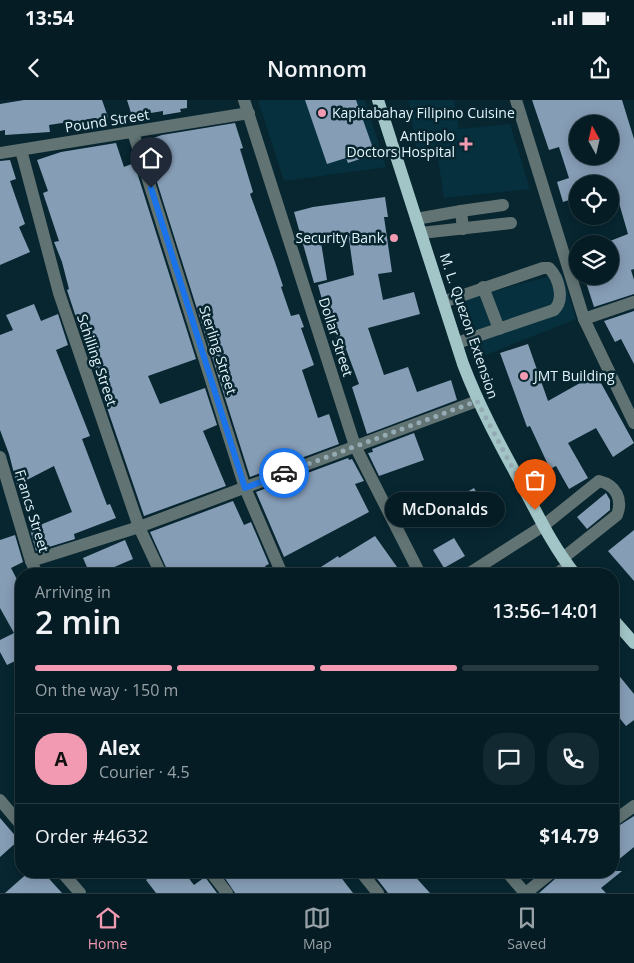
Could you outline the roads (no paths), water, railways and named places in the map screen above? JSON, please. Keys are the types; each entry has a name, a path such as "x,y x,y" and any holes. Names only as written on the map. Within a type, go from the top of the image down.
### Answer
{"main road":[{"name":"M. L. Quezon Extension","path":"378,100 477,401 543,526 569,566"},
{"path":"619,626 634,643"}],"street":[{"name":"Dollar Street","path":"244,100 355,446 417,568"},
{"path":"516,100 584,320 634,423"},
{"name":"Pound Street","path":"0,153 249,113"},
{"name":"Sterling Street","path":"133,132 245,488 279,568"},
{"name":"Schilling Street","path":"21,150 59,292 139,527 158,568"},
{"path":"416,219 503,205"},
{"path":"461,211 463,229"},
{"path":"421,233 511,223"},
{"path":"443,302 543,268 548,268 553,272 557,282 561,297 559,305 554,310 457,344"},
{"path":"483,287 499,329"},
{"path":"584,320 634,302"},
{"path":"31,561 139,527 477,401"},
{"name":"Francs Street","path":"0,457 34,568"},
{"path":"477,568 543,526 599,481 608,483 620,497 617,515 569,566"},
{"path":"0,800 15,817"},
{"path":"619,817 634,806"},
{"path":"67,878 80,893"},
{"path":"215,878 227,893"},
{"path":"366,878 378,893"},
{"path":"512,878 525,893 544,878"}],"place":[{"name":"Kapitabahay Filipino Cuisine","path":"322,113"},
{"name":"Antipolo Doctors Hospital","path":"466,144"},
{"name":"Security Bank","path":"394,238"},
{"name":"JMT Building","path":"524,376"},
{"name":"McDonalds","path":"535,510"}]}
